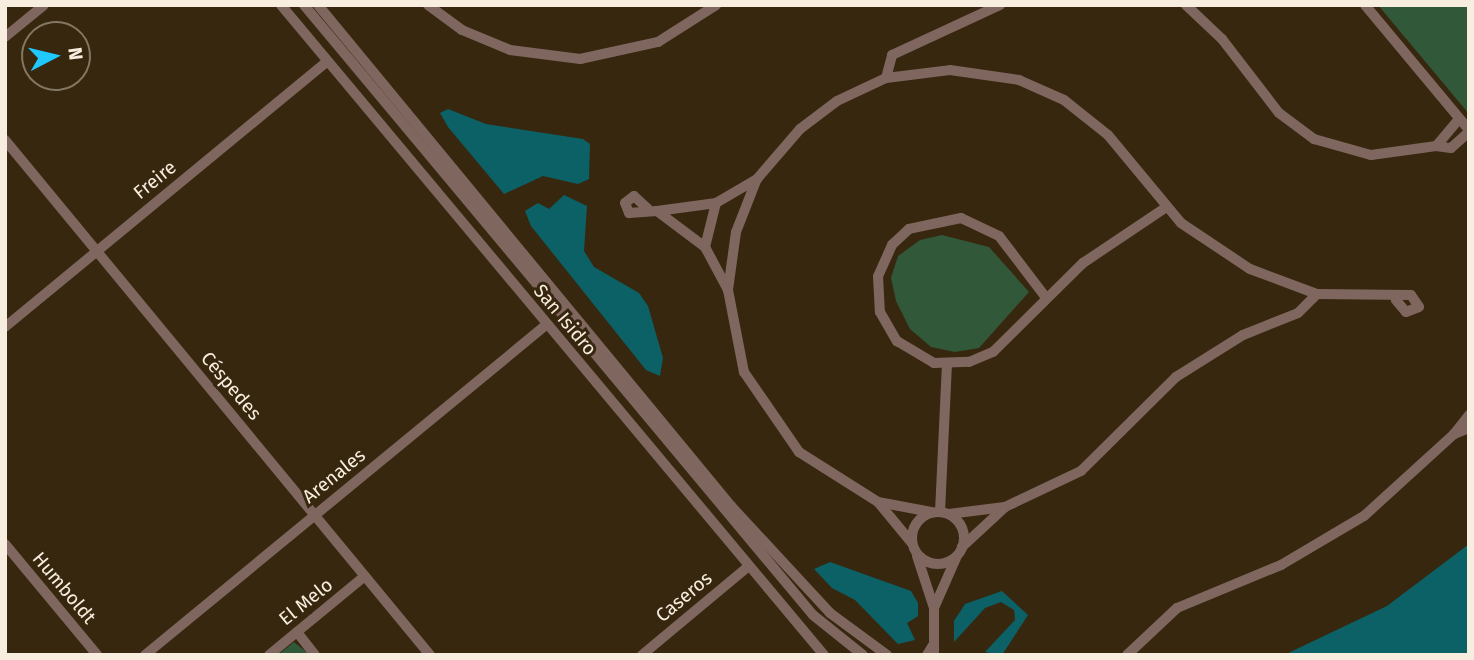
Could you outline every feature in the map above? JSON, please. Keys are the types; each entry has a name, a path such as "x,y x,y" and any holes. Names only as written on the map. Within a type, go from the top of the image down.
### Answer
{"street":[{"path":"5,37 44,5"},
{"name":"San Isidro","path":"281,5 824,655"},
{"path":"304,5 341,40"},
{"path":"318,5 341,40 813,615 863,655"},
{"path":"428,5 463,30 510,50 580,59 658,42 716,5"},
{"path":"886,78 892,55 1000,5"},
{"path":"1186,5 1222,39 1279,113 1314,139 1371,155 1436,146 1445,149 1457,142 1469,131 1365,5"},
{"name":"Freire","path":"5,327 328,61"},
{"path":"728,290 705,247 652,210 716,203 757,179 818,113 886,78 969,71 1042,89 1108,135 1165,208 1228,257 1317,294 1396,300"},
{"path":"1436,146 1445,131 1459,119"},
{"path":"1445,131 1457,142"},
{"name":"Céspedes","path":"5,140 430,655"},
{"path":"757,179 736,232 728,290 738,356 773,422 815,466 878,502 941,513 1005,507"},
{"path":"705,247 716,203"},
{"path":"1045,295 987,228 946,218 909,229 881,266 880,312 905,348 947,366 993,352 1045,295 1165,208"},
{"path":"878,502 914,549 937,565 960,551 1005,507 1081,471 1176,377 1243,335 1298,313 1317,294"},
{"name":"Arenales","path":"145,655 546,325"},
{"path":"941,513 947,366"},
{"path":"1125,653 1177,608 1338,534 1387,498 1454,434 1469,415"},
{"path":"1454,434 1469,428"},
{"path":"714,493 815,598 887,655"},
{"path":"932,651 934,608 914,549 915,525 941,513"},
{"path":"934,608 960,551 962,528 941,513"},
{"name":"Humboldt","path":"5,544 97,655"},
{"name":"Caseros","path":"642,655 749,566"},
{"name":"El Melo","path":"269,655 365,576"},
{"path":"297,632 316,655"}],"green space":[{"path":"1378,5 1469,5 1469,114"},
{"path":"942,235 989,247 1029,292 979,348 955,352 931,347 910,329 896,301 891,278 898,256 920,240"},
{"path":"294,642 310,655 278,655"}],"water":[{"path":"448,109 486,124 583,139 590,144 589,179 578,184 543,176 504,194 448,127 440,113"},
{"path":"564,195 587,206 584,251 594,267 639,293 648,306 663,358 660,376 646,370 531,226 525,211 538,203 549,209"},
{"path":"1469,544 1469,655 1284,655 1387,606"},
{"path":"830,562 911,591 918,603 918,616 907,623 915,640 898,644 855,600 832,588 814,569"},
{"path":"1002,591 1028,615 1002,655 985,652 1015,620 1014,610 1001,602 985,608 954,642 954,621 965,604"}]}
